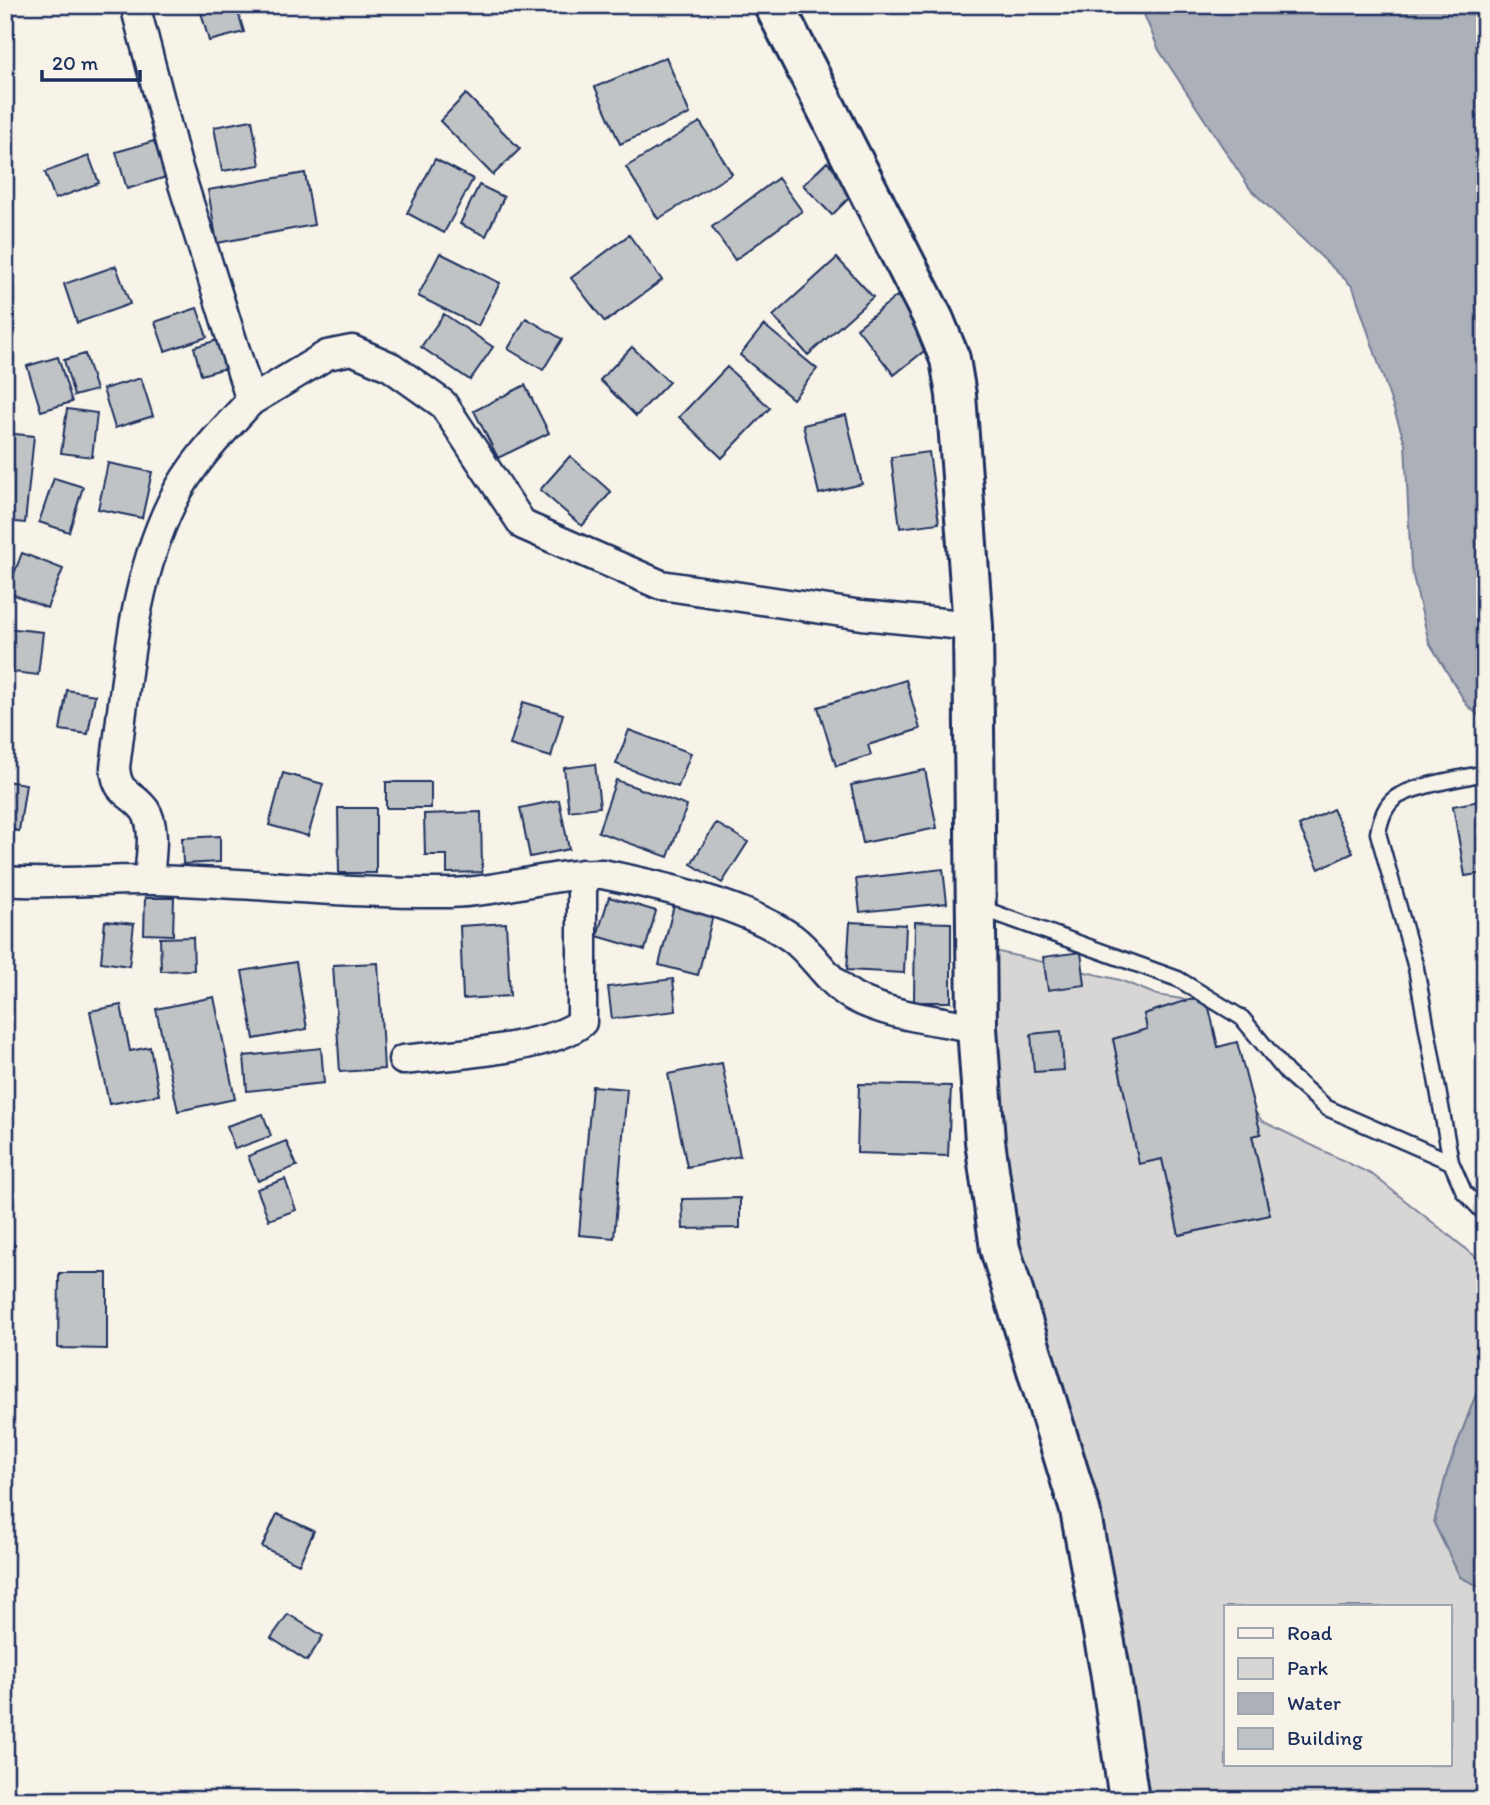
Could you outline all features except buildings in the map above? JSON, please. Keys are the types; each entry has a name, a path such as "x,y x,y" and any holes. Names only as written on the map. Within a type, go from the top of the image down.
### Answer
{"highway":[{"path":"774,5 933,320 950,359 956,395 973,626 977,1028 985,1141 1000,1249 1080,1510 1110,1670 1129,1800"}],"street":[{"path":"135,5 177,165 251,401"},
{"path":"149,880 151,825 144,810 120,790 115,767 134,627 150,563 172,502 203,453 251,401 327,355 352,350 391,367 443,404 523,526 662,585 862,615 973,626"},
{"path":"403,1060 503,1048 572,1031 582,1022 582,874"},
{"path":"5,881 52,884 149,880 451,893 517,886 582,874 634,880 727,907 776,928 795,940 836,983 854,997 881,1007 977,1028"}],"lane":[{"path":"1485,773 1427,786 1394,799 1381,817 1378,833 1416,968 1451,1162 1464,1192 1485,1214"},
{"path":"977,906 1178,979 1242,1018 1287,1073 1327,1108 1451,1162"}],"green space":[{"path":"982,948 1120,980 1157,995 1188,1000 1144,1014 1147,1029 1113,1039 1139,1163 1162,1159 1179,1235 1270,1215 1252,1136 1260,1134 1253,1109 1262,1121 1373,1175 1485,1264 1485,1370 1447,1472 1434,1523 1460,1577 1485,1589 1485,1800 1145,1800 989,1144"}],"water":[{"path":"1140,5 1485,5 1485,721 1467,705 1429,642 1411,568 1405,443 1353,287 1251,190 1159,50"},
{"path":"1485,1370 1485,1589 1460,1577 1434,1523 1447,1472"}]}
